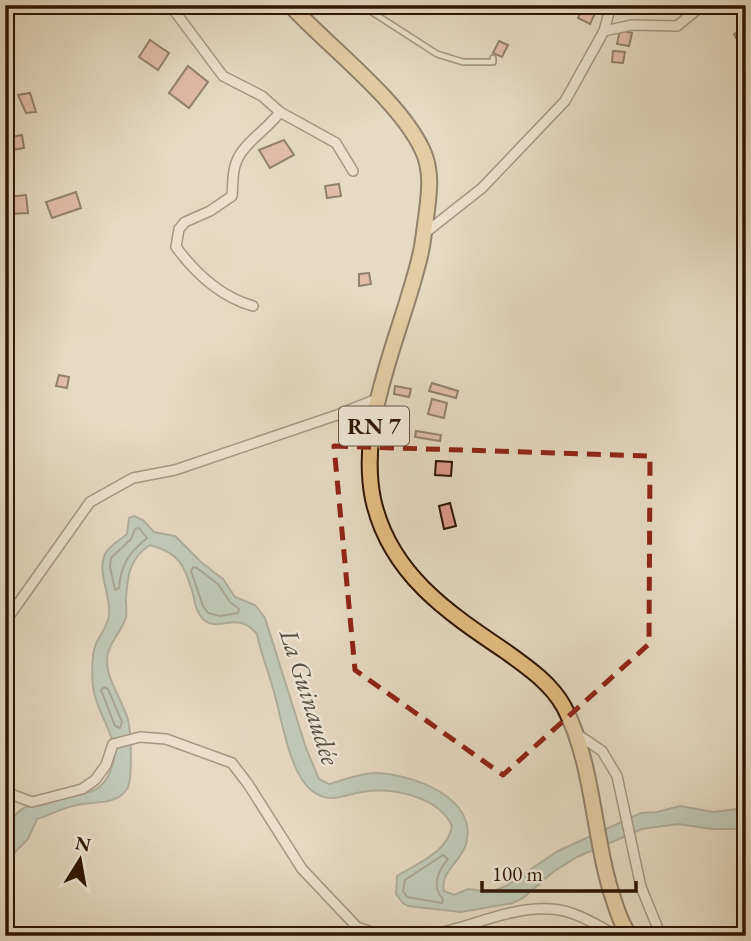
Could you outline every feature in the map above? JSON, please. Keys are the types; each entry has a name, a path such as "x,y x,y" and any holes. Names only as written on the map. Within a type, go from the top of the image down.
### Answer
{"main road":[{"name":"RN 7","path":"290,5 376,90 412,131 423,152 430,188 420,256 375,411 369,475 374,502 394,553 412,578 436,600 537,675 564,707 581,751 606,877 620,919 630,936"}],"street":[{"path":"170,5 223,76 262,96 280,112 336,143 354,171"},
{"path":"423,234 482,188 565,101 604,31 611,5"},
{"path":"604,31 632,25 677,26 699,8 708,5"},
{"path":"253,306 232,300 220,291 188,264 176,247 179,229 185,222 210,211 232,196 236,162 251,141 270,126 280,112"},
{"path":"5,622 90,502 133,478 174,470 337,415 379,398"},
{"path":"573,730 602,751 617,776 641,887 662,936"},
{"path":"5,792 32,802 82,789 95,780 106,765 113,744 140,737 166,739 232,763 248,783 302,869 358,927 383,936"},
{"path":"422,936 443,933 510,912 552,909 587,919 617,936"}],"lane":[{"path":"361,5 436,54 463,62 493,62 493,58"}],"highlighted area":[{"path":"334,446 650,456 649,644 503,775 355,670"}],"water":[{"path":"134,516 143,520 154,532 175,536 223,579 235,597 255,605 265,618 306,748 319,779 329,784 376,773 407,778 439,791 462,813 467,827 466,844 445,878 444,891 454,895 468,889 491,892 506,886 558,851 641,813 680,806 714,812 746,808 746,826 737,829 713,829 678,824 642,829 577,857 513,903 461,912 408,906 396,894 397,876 431,856 445,843 452,826 445,816 425,801 400,793 374,791 330,798 311,790 292,759 257,634 242,623 215,624 203,619 197,610 187,575 179,562 168,552 150,545 133,562 130,569 126,617 109,649 107,660 110,676 129,726 131,766 127,789 111,800 72,806 37,819 28,839 15,852 5,875 5,827 16,814 26,807 96,789 107,778 113,765 113,742 93,687 93,659 94,649 109,615 103,571 104,556 127,534 129,518"}],"building":[{"path":"584,5 597,9 590,24 578,18"},
{"path":"744,28 746,44 741,47 734,34"},
{"path":"620,30 632,33 629,46 617,44"},
{"path":"150,40 169,53 158,70 139,57"},
{"path":"499,41 508,45 502,57 493,53"},
{"path":"613,51 625,52 623,63 612,62"},
{"path":"188,66 208,82 189,108 169,93"},
{"path":"30,93 36,112 26,113 18,95"},
{"path":"22,135 24,148 12,150 11,137"},
{"path":"284,140 294,155 270,168 259,150"},
{"path":"339,184 341,196 327,198 325,186"},
{"path":"76,192 81,208 52,218 46,202"},
{"path":"26,195 28,213 10,214 8,197"},
{"path":"369,273 371,284 359,286 359,274"},
{"path":"59,375 69,377 67,388 56,386"},
{"path":"432,383 458,391 456,398 429,391"},
{"path":"395,386 411,389 409,397 394,394"},
{"path":"432,399 447,403 444,418 428,414"},
{"path":"416,431 441,435 440,441 415,437"},
{"path":"436,461 452,462 451,476 435,475"},
{"path":"450,503 456,526 444,529 439,506"}],"water label":[{"name":"La Guinaudée","path":"310,697"}]}
